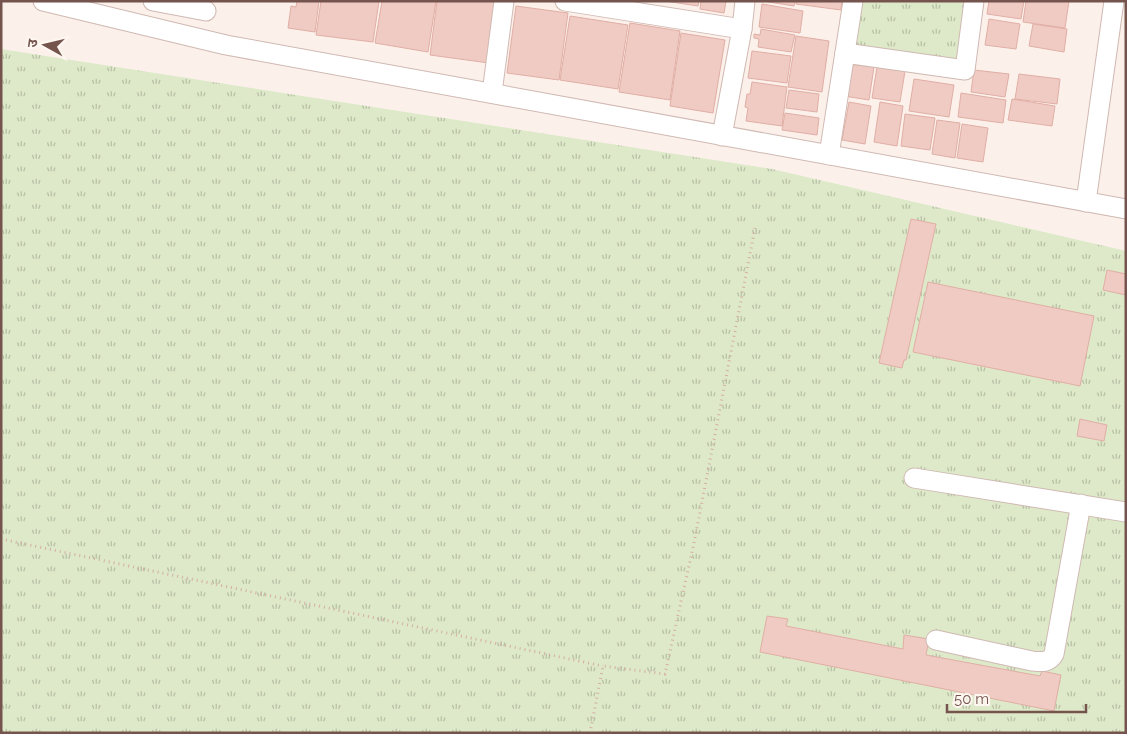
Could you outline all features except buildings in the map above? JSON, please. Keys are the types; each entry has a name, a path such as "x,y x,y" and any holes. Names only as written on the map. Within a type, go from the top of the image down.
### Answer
{"street":[{"path":"43,1 251,50 1126,210"},
{"path":"153,1 206,11"},
{"path":"492,93 504,1"},
{"path":"565,1 742,30"},
{"path":"722,136 742,30 745,1"},
{"path":"829,155 854,1"},
{"path":"846,53 965,70 974,1"},
{"path":"1086,202 1114,1"},
{"path":"914,478 1126,512"},
{"path":"936,640 1032,661 1051,659 1054,654 1081,504"}],"path":[{"path":"1,539 603,666 665,674 694,543 755,228"},
{"path":"590,733 603,666"}],"green space":[{"path":"860,1 966,1 958,64 854,52"},
{"path":"1,49 772,169 1126,251 1126,733 1,733"}]}
